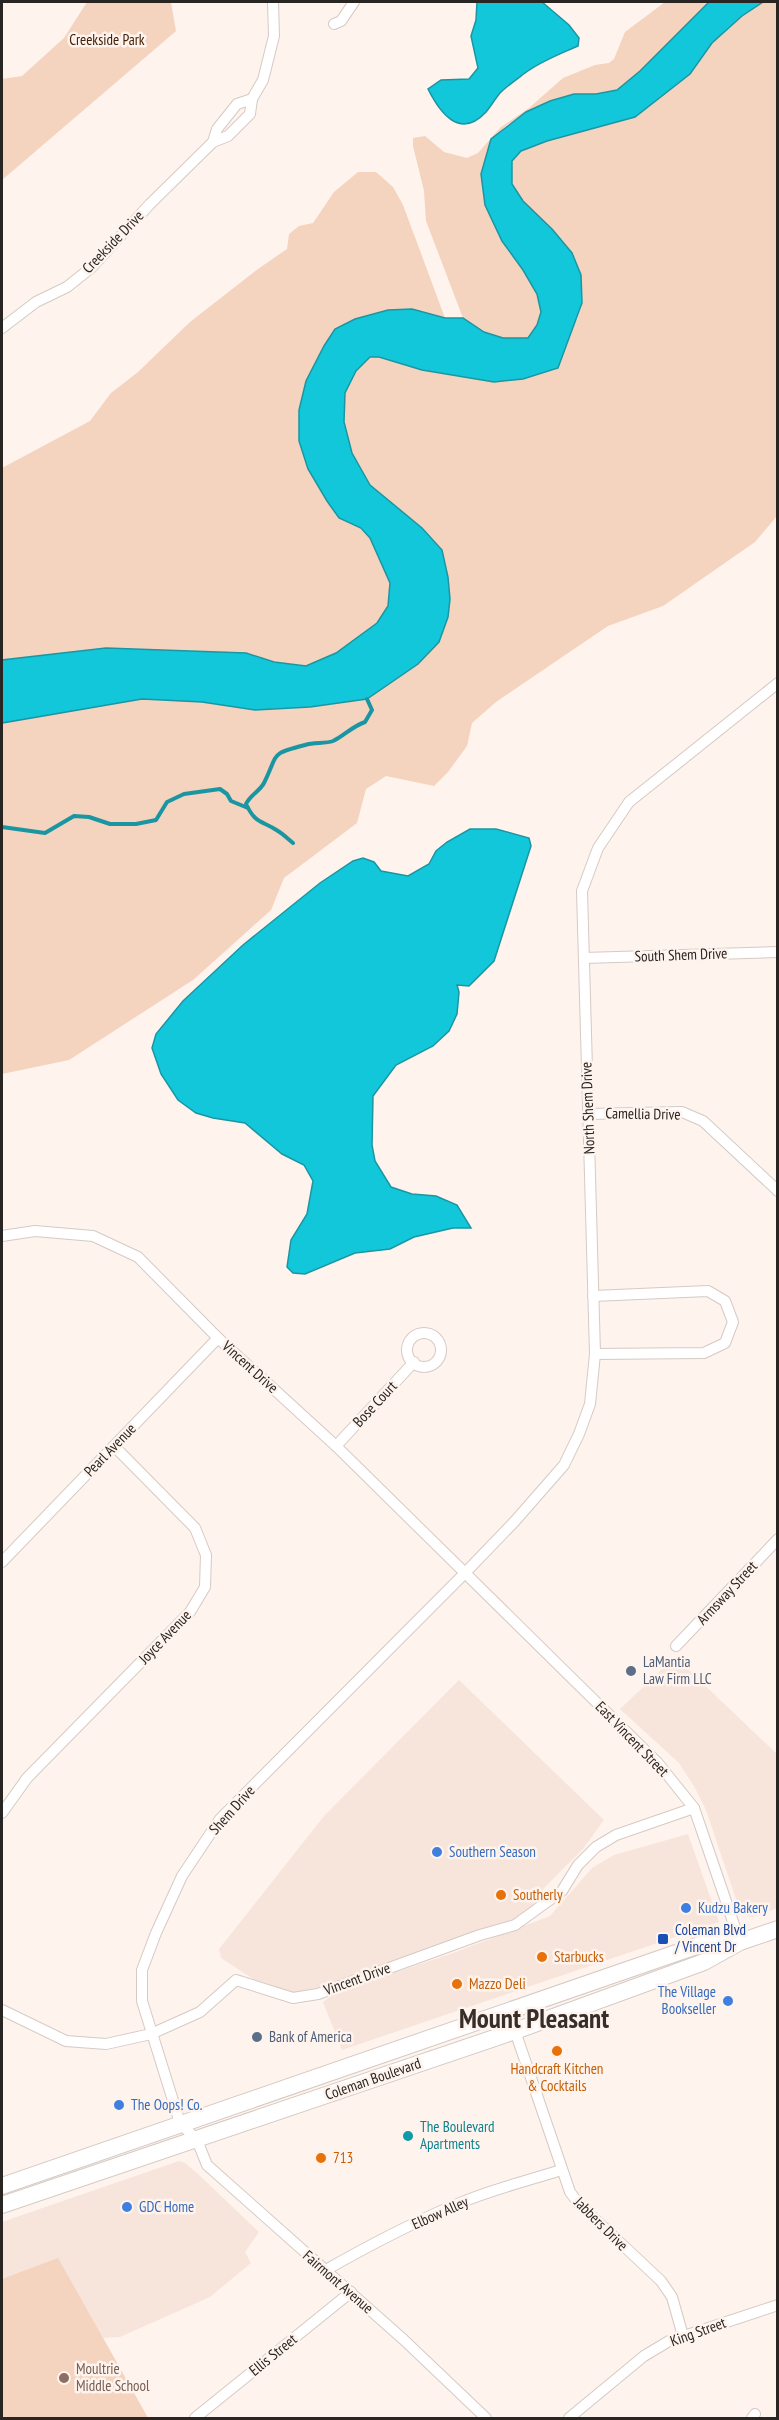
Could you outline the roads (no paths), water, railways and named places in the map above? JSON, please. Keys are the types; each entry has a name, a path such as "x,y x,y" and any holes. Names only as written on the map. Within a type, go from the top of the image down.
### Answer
{"main road":[{"name":"Coleman Boulevard","path":"2,2205 515,2031 709,1960 740,1942 777,1929"},
{"name":"Coleman Boulevard","path":"2,2186 180,2123 507,2014 708,1942 740,1942"},
{"path":"197,2140 222,2120 300,2091 335,2072"},
{"path":"45,2190 68,2176 148,2147 180,2123"}],"street":[{"name":"Creekside Drive","path":"2,328 36,302 67,287 92,267 150,204 213,142 228,136 250,114 252,99 263,80 274,36 273,2"},
{"path":"334,24 341,21 354,2"},
{"name":"North Shem Drive","path":"465,1573 564,1465 590,1404 595,1354 582,891 598,848 629,802 777,683"},
{"name":"South Shem Drive","path":"584,958 777,952"},
{"name":"Camellia Drive","path":"588,1114 682,1112 703,1121 777,1191"},
{"name":"Vincent Drive","path":"2,1236 35,1231 93,1236 138,1257 218,1338 336,1446 465,1573"},
{"path":"593,1296 708,1291 725,1301 733,1322 725,1343 704,1353 595,1354"},
{"name":"Pearl Avenue","path":"2,1562 218,1338"},
{"name":"Bose Court","path":"336,1446 414,1362"},
{"name":"Joyce Avenue","path":"2,1813 27,1778 190,1612 205,1587 206,1555 195,1528 114,1446"},
{"name":"Armsway Street","path":"676,1646 777,1539"},
{"name":"East Vincent Street","path":"465,1573 657,1762 694,1808 740,1942"},
{"name":"Shem Drive","path":"197,2140 180,2123 142,2001 142,1970 182,1876 220,1819 465,1573"},
{"name":"Vincent Drive","path":"2,2010 66,2042 106,2044 151,2034 200,2012 236,1980 293,1998 318,1994 480,1935 515,1925 562,1892 578,1865 596,1847 616,1835 694,1808"},
{"name":"Jabbers Drive","path":"515,2031 566,2185 579,2204 661,2281 672,2297 683,2336"},
{"name":"Fairmont Avenue","path":"197,2140 207,2166 324,2271 351,2292 486,2418"},
{"name":"Elbow Alley","path":"324,2271 369,2246 459,2203 499,2188 561,2170"},
{"name":"Ellis Street","path":"195,2418 351,2292"},
{"name":"King Street","path":"569,2418 645,2356 669,2341 777,2306"}],"water":[{"path":"477,2 542,2 569,25 579,38 578,46 544,61 525,73 500,93 477,120 468,124 459,123 452,120 438,107 428,89 441,80 469,79 478,68 471,36 476,20"},
{"path":"709,2 763,2 742,16 712,43 690,74 635,117 547,141 521,151 512,161 512,184 523,201 552,229 572,253 581,275 582,303 558,368 523,379 494,382 422,370 379,357 370,357 356,371 345,393 344,422 352,453 370,485 422,528 442,550 450,599 448,617 439,642 418,664 367,699 310,707 255,710 202,702 142,699 2,723 2,660 106,648 246,653 274,662 306,666 336,653 377,623 388,606 390,583 370,538 361,528 339,518 327,501 308,469 299,441 299,410 306,381 324,346 335,329 355,319 388,310 412,309 445,318 463,318 484,332 503,338 528,338 537,325 541,312 537,294 502,241 485,205 481,174 491,139 526,112 550,101 574,94 596,94 617,90 640,71"},
{"path":"470,829 496,829 529,838 531,846 494,961 469,986 457,985 459,992 457,1014 449,1031 433,1046 396,1065 373,1096 372,1145 375,1161 391,1187 412,1194 436,1196 457,1205 471,1228 453,1228 414,1237 390,1249 355,1253 305,1274 293,1273 287,1267 291,1240 307,1214 313,1181 304,1165 282,1154 245,1123 196,1113 178,1100 161,1074 152,1048 156,1034 183,1001 243,945 320,883 353,861 363,858 374,862 381,871 408,876 429,864 436,851 447,842"}],"waterway":[{"path":"293,843 280,832 256,819 246,804 262,786 274,760 280,753 308,744 333,741 341,737 365,722 372,710 367,699"},
{"path":"2,827 45,833 74,816 89,817 110,824 136,824 156,820 167,802 184,794 220,789 231,801 248,808"}],"place":[{"name":"LaMantia Law Firm LLC","path":"631,1671"},
{"name":"Southern Season","path":"437,1852"},
{"name":"Southerly","path":"501,1895"},
{"name":"Kudzu Bakery","path":"686,1908"},
{"name":"Coleman Blvd / Vincent Dr","path":"663,1939"},
{"name":"Starbucks","path":"542,1957"},
{"name":"Mazzo Deli","path":"457,1984"},
{"name":"The Village Bookseller","path":"728,2001"},
{"name":"Bank of America","path":"257,2037"},
{"name":"Handcraft Kitchen & Cocktails","path":"557,2051"},
{"name":"The Oops! Co.","path":"119,2105"},
{"name":"The Boulevard Apartments","path":"408,2136"},
{"name":"713","path":"321,2158"},
{"name":"GDC Home","path":"127,2207"},
{"name":"Moultrie Middle School","path":"64,2378"}],"district":[{"name":"Mount Pleasant","path":"534,2019"}],"park label":[{"name":"Creekside Park","path":"107,40"}]}
